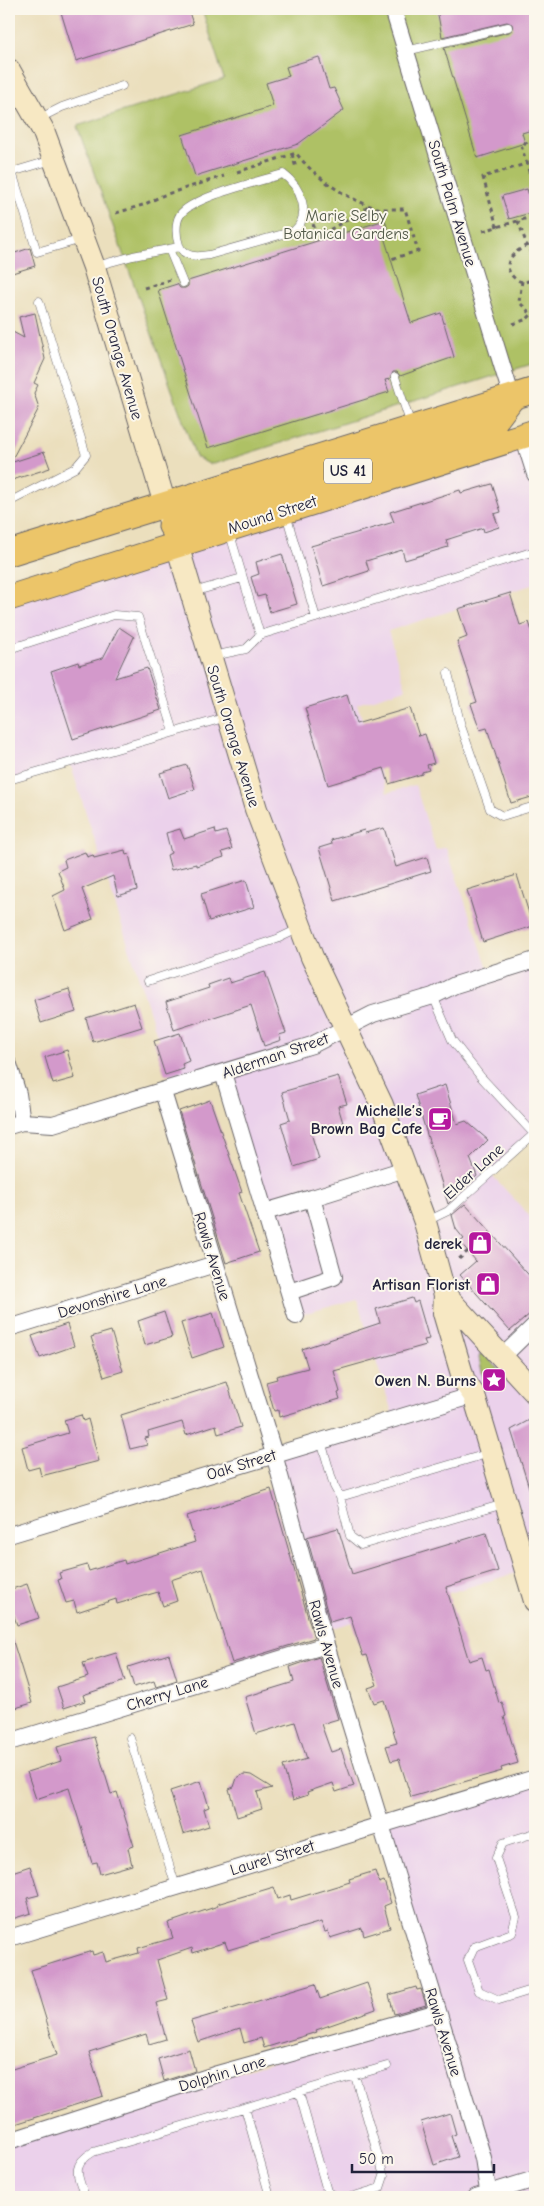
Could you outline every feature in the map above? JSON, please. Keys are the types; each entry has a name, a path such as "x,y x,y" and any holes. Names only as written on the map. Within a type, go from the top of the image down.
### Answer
{"main road":[{"name":"Mound Street","path":"9,598 171,525 412,429 524,394"},
{"name":"US 41","path":"171,525 491,426 524,394"},
{"name":"Mound Street","path":"9,553 171,525 228,528 529,434"}],"street":[{"name":"South Palm Avenue","path":"392,9 524,394"},
{"name":"South Orange Avenue","path":"9,70 38,119 94,267 256,809 300,928 382,1105 425,1222 450,1300 444,1314 464,1381 474,1396 535,1601"},
{"path":"529,434 535,474"},
{"name":"Alderman Street","path":"15,1124 53,1124 163,1092 312,1045 373,1014 433,996 455,984 535,960"},
{"path":"9,1065 18,1094 15,1124"},
{"path":"223,1073 296,1316"},
{"name":"Rawls Avenue","path":"163,1092 274,1454 326,1645 482,2158 484,2196"},
{"path":"265,1212 406,1169"},
{"path":"289,1292 334,1277 312,1198"},
{"name":"Devonshire Lane","path":"9,1328 215,1264"},
{"path":"450,1300 535,1393"},
{"path":"502,1357 535,1325"},
{"name":"Oak Street","path":"9,1535 274,1454 474,1396"},
{"name":"Cherry Lane","path":"9,1742 326,1645"},
{"name":"Laurel Street","path":"9,1938 535,1778"},
{"name":"Dolphin Lane","path":"9,2140 214,2075 438,2012"},
{"path":"484,2196 535,2179"}],"lane":[{"path":"406,51 508,27"},
{"path":"38,119 62,107 122,86"},
{"path":"54,160 12,172 37,252 84,238"},
{"path":"283,174 291,180 298,192 304,215 302,224 294,231 200,257 187,255 179,247 176,227 180,214 201,199 283,174"},
{"path":"94,267 133,256 179,247"},
{"path":"169,249 183,282"},
{"path":"9,502 75,468 86,455 39,301"},
{"path":"395,377 412,429"},
{"path":"285,510 316,618"},
{"path":"228,528 260,635"},
{"path":"211,657 246,648 260,635 535,551"},
{"path":"192,592 242,578"},
{"path":"9,649 114,615 138,617 174,732"},
{"path":"448,673 461,726 490,809 502,816 535,806"},
{"path":"9,780 228,716"},
{"path":"148,981 277,939 300,928"},
{"path":"433,996 452,1040 481,1076 535,1133"},
{"name":"Elder Lane","path":"425,1222 448,1211 535,1133"},
{"path":"321,1440 334,1486 340,1497 350,1536 361,1545 506,1504"},
{"path":"340,1497 491,1452"},
{"path":"130,1738 176,1887"},
{"path":"535,1833 503,1843 496,1858 516,1917 512,1933 474,1947 468,1960 480,1991 499,2000 535,1989"},
{"path":"85,2197 77,2170 79,2163 93,2152 387,2066"},
{"path":"351,2197 380,2188 384,2176 355,2076"},
{"path":"299,2092 328,2191 334,2197"},
{"path":"245,2108 270,2197"}],"path":[{"path":"535,139 521,145 535,191"},
{"path":"497,227 483,177 535,161"},
{"path":"483,231 535,216"},
{"path":"518,221 527,245 535,258"},
{"path":"527,245 519,250 508,262 508,268 510,274 522,281 535,279"},
{"path":"522,281 519,302 531,314"},
{"path":"513,324 521,322 535,311"},
{"path":"458,1259 468,1251"}],"shaded area":[{"path":"523,436 535,474 535,584 388,631 406,689 357,704 387,793 415,785 436,850 446,847 490,974 535,960 535,1133 491,1174 535,1222 535,1601 526,1570 322,1631 274,1454 394,1419 357,1299 296,1316 223,1073 174,1088 70,763 9,780 9,598"},
{"path":"535,1778 535,2197 9,2197 9,2141 437,2012 380,1824"}],"green space":[{"name":"Marie Selby Botanical Gardens","path":"202,9 535,9 535,363 217,463 209,464 196,457 77,126 224,79"},
{"path":"480,1354 484,1354 505,1376 495,1383 485,1385 479,1358"}],"building":[{"path":"60,9 188,9 193,24 76,61"},
{"path":"437,9 535,9 535,129 522,133 525,143 477,158 444,48 509,32 513,29 512,24 507,22 442,37"},
{"path":"319,57 329,89 334,88 344,110 298,144 195,176 182,135 273,106 266,83 289,76 286,67"},
{"path":"527,189 534,212 509,219 502,196"},
{"path":"385,220 389,235 384,237 411,323 441,313 454,357 400,376 397,372 393,372 390,379 385,380 389,392 208,448 158,290 177,284 180,288 185,288 188,286 188,281"},
{"path":"30,248 35,266 9,274 9,255"},
{"path":"35,313 45,359 34,383 38,385 34,393 39,408 10,463 44,452 50,468 9,481 9,330 24,338 19,317"},
{"path":"492,484 501,512 494,514 499,527 484,532 483,528 446,540 448,547 405,560 402,550 366,561 369,571 323,586 311,546 394,522 390,512 460,490 461,493"},
{"path":"282,554 297,604 270,612 265,595 257,597 251,577 259,574 256,562"},
{"path":"510,593 520,625 529,622 535,640 535,796 511,803 487,728 480,730 471,704 477,702 457,641 467,637 458,609"},
{"path":"119,627 134,637 115,678 147,668 161,710 73,739 51,671 78,662 79,665 103,658"},
{"path":"347,695 356,724 410,708 419,736 425,734 434,763 427,765 429,770 389,784 384,768 328,785 305,708"},
{"path":"187,765 195,789 168,798 160,773"},
{"path":"384,828 396,867 427,857 431,871 335,901 319,848 332,844 331,840 364,830 365,833"},
{"path":"180,829 184,839 215,829 216,834 226,831 232,849 222,852 224,857 196,866 196,864 171,870 167,855 171,853 166,833"},
{"path":"125,850 126,855 129,854 137,890 118,896 113,876 82,889 93,919 65,930 53,896 65,890 58,871 66,867 64,860 85,852 87,857 93,855 94,858"},
{"path":"517,875 533,926 483,942 467,890"},
{"path":"246,880 254,907 209,921 201,894"},
{"path":"265,972 286,1033 279,1035 281,1040 264,1046 251,1005 174,1030 166,1002 209,988 208,985 228,978 230,983"},
{"path":"69,989 76,1012 41,1023 34,1000"},
{"path":"134,1003 142,1027 93,1042 86,1018"},
{"path":"180,1033 189,1061 182,1064 184,1069 165,1075 154,1041"},
{"path":"67,1050 75,1078 53,1084 45,1057"},
{"path":"338,1076 347,1104 338,1106 343,1123 311,1133 319,1159 294,1167 281,1123 290,1120 282,1092"},
{"path":"445,1085 457,1124 466,1121 488,1140 470,1158 477,1176 456,1193 457,1195 448,1204 415,1095"},
{"path":"210,1100 242,1192 239,1193 259,1252 226,1263 179,1111"},
{"path":"465,1204 535,1282 535,1304 529,1310 531,1313 510,1331 460,1275 476,1261 460,1242 464,1239 456,1229 452,1215"},
{"path":"412,1298 414,1303 418,1301 429,1339 424,1340 426,1345 334,1371 340,1399 279,1417 278,1410 274,1411 266,1382 277,1379 276,1376 308,1368 302,1349 380,1323 376,1309"},
{"path":"164,1312 172,1337 145,1345 138,1321"},
{"path":"213,1313 224,1347 192,1358 181,1323"},
{"path":"67,1324 74,1346 40,1358 32,1336"},
{"path":"111,1331 123,1371 104,1377 91,1337"},
{"path":"227,1382 241,1427 218,1434 216,1425 186,1435 182,1422 148,1432 149,1437 145,1438 147,1445 130,1449 121,1415"},
{"path":"81,1415 83,1421 88,1419 99,1461 41,1476 39,1467 28,1470 22,1447 68,1433 64,1420"},
{"path":"535,1417 535,1496 532,1497 511,1430"},
{"path":"271,1489 314,1638 232,1663 203,1569 171,1580 177,1601 163,1606 158,1592 117,1604 116,1599 77,1612 74,1601 66,1603 58,1580 61,1579 59,1573 87,1565 89,1571 124,1560 125,1564 195,1542 187,1516"},
{"path":"338,1528 352,1574 486,1533 498,1571 446,1587 469,1661 482,1657 486,1670 489,1669 499,1703 502,1702 506,1716 504,1717 518,1763 501,1768 502,1771 411,1797 399,1759 391,1761 386,1746 397,1743 384,1700 374,1703 368,1688 377,1685 367,1655 363,1656 350,1616 330,1622 307,1537"},
{"path":"27,1584 39,1618 17,1625 9,1601 9,1590"},
{"path":"9,1638 12,1638 32,1703 9,1710"},
{"path":"116,1653 125,1681 83,1695 85,1701 64,1708 57,1687 88,1677 83,1663"},
{"path":"169,1654 177,1680 156,1687 154,1681 134,1687 128,1667"},
{"path":"319,1657 338,1719 321,1724 331,1752 341,1749 354,1786 336,1792 333,1783 307,1792 308,1795 293,1800 283,1766 307,1759 295,1722 256,1734 245,1697 294,1682 290,1667"},
{"path":"94,1737 111,1794 117,1792 134,1846 128,1848 132,1865 100,1874 97,1862 92,1863 69,1788 36,1799 27,1772 61,1761 57,1747"},
{"path":"244,1774 251,1775 272,1788 257,1792 262,1809 237,1817 229,1789 234,1787 237,1778"},
{"path":"201,1781 209,1807 204,1809 209,1826 183,1834 170,1791"},
{"path":"30,1866 39,1895 27,1898 31,1913 9,1920 9,1873"},
{"path":"375,1871 379,1883 384,1881 391,1903 384,1906 390,1928 364,1936 362,1928 330,1938 328,1931 325,1932 321,1922 228,1950 225,1942 193,1953 192,1948 157,1960 168,2000 156,2003 166,2039 149,2044 146,2034 89,2052 103,2096 9,2126 9,2070 57,2055 31,1970 92,1951 93,1955 103,1952 106,1962 139,1953 138,1948 173,1938 168,1923 218,1906 217,1904 274,1887 278,1899 290,1895 291,1900 350,1882 349,1879"},
{"path":"367,1983 376,2009 316,2030 317,2032 264,2048 261,2038 244,2043 240,2028 198,2042 191,2021 315,1984 320,1999"},
{"path":"416,1987 417,1990 421,1989 426,2005 394,2014 389,1995"},
{"path":"189,2049 195,2071 164,2081 158,2059"},
{"path":"450,2113 456,2134 451,2136 458,2157 434,2165 421,2122"}],"place":[{"name":"Michelle’s Brown Bag Cafe","path":"440,1119"},
{"name":"derek","path":"480,1243"},
{"name":"Artisan Florist","path":"488,1284"},
{"name":"Owen N. Burns","path":"494,1380"}]}
